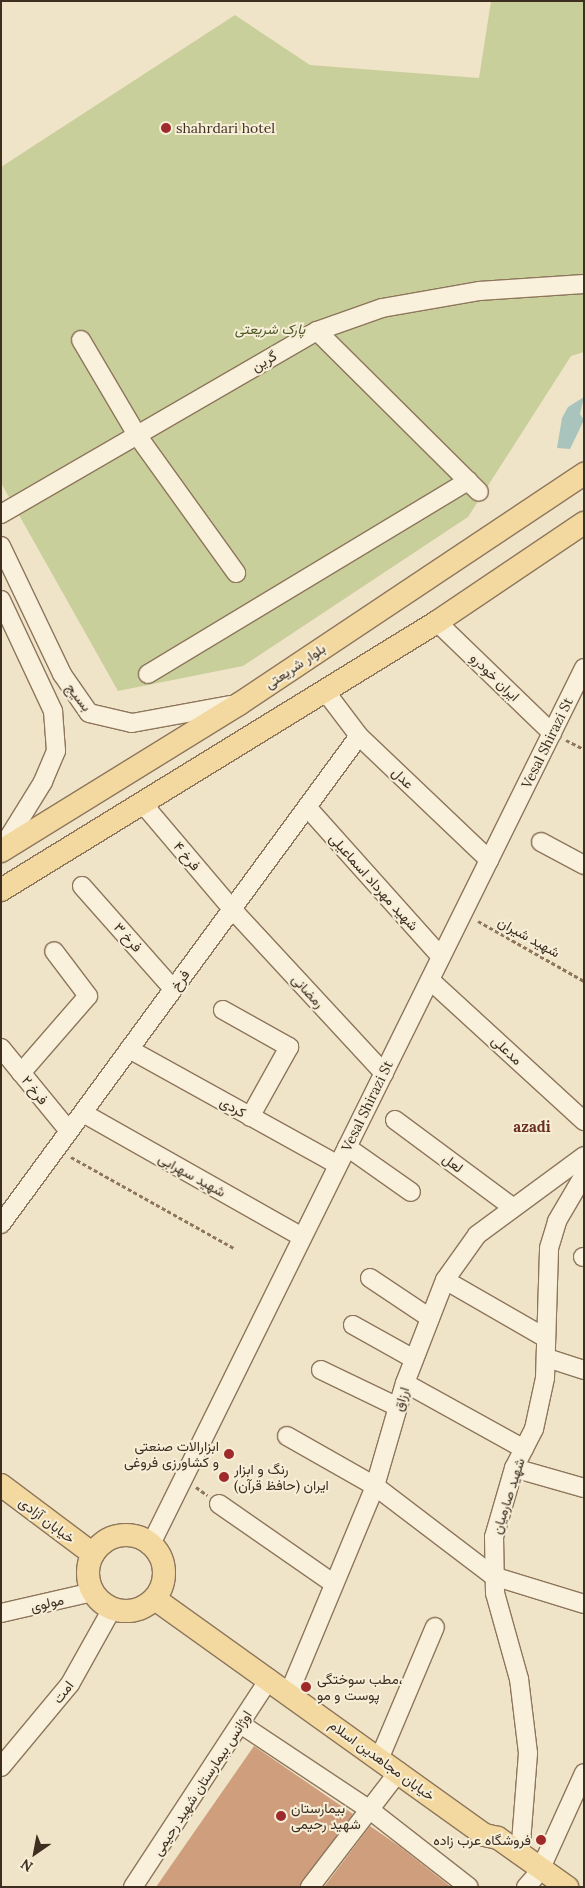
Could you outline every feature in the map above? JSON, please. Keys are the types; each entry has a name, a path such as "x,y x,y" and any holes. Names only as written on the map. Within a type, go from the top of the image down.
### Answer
{"main road":[{"name":"بلوار شریعتی","path":"1,850 239,704 584,474"},
{"path":"1,890 437,622 584,524"},
{"name":"خیابان آزادی","path":"1,1485 93,1554"},
{"path":"126,1535 150,1544 161,1559 165,1577 155,1599 135,1611 112,1609 93,1592 88,1567 93,1554 101,1544 126,1535"},
{"name":"خیابان مجاهدین اسلام","path":"155,1599 380,1757 485,1835 520,1855 537,1880"},
{"name":"خیابان مجاهدین اسلام","path":"485,1835 491,1848 537,1880 567,1887"}],"street":[{"name":"گرین","path":"1,514 317,331 382,308 479,290 584,284"},
{"path":"148,674 474,487 317,331"},
{"path":"81,340 137,435 236,573"},
{"name":"بسیج","path":"1,546 62,674 89,713 132,723 239,704"},
{"name":"بسیج","path":"1,600 54,710 56,751 38,791 1,850"},
{"name":"ایران خودرو","path":"437,622 552,733"},
{"name":"Vesal Shirazi St","path":"150,1544 584,668"},
{"name":"عدل","path":"325,691 359,736 489,860"},
{"name":"فرخ","path":"3,1216 130,1049 359,736"},
{"name":"فرخ ۴","path":"143,804 232,909"},
{"name":"شهید مهرداد اسماعیلی","path":"307,807 441,957"},
{"path":"540,842 584,865"},
{"name":"فرخ ۳","path":"82,886 173,989"},
{"name":"رمضانی","path":"232,909 384,1073"},
{"path":"21,1072 88,996 54,951"},
{"name":"مدعلی","path":"430,980 584,1121"},
{"path":"223,1010 288,1047 250,1117"},
{"name":"فرخ ۲","path":"1,1048 69,1131"},
{"name":"کردی","path":"130,1049 338,1165"},
{"name":"شهید سهرابی","path":"82,1113 302,1237"},
{"name":"لعل","path":"395,1120 512,1207"},
{"path":"347,1147 410,1192"},
{"name":"ارزاق","path":"289,1693 375,1486 405,1383 445,1280 477,1235 512,1207 584,1156"},
{"name":"شهید صارمیان","path":"520,1855 528,1753 519,1679 493,1576 494,1537 514,1468 534,1428 547,1358 549,1248 562,1213 584,1175"},
{"path":"370,1278 430,1318"},
{"path":"445,1280 546,1338"},
{"path":"354,1325 414,1359"},
{"path":"547,1358 584,1370"},
{"path":"321,1370 398,1407"},
{"path":"405,1383 524,1449"},
{"path":"287,1436 375,1486 493,1576 584,1604"},
{"path":"514,1468 584,1488"},
{"path":"219,1504 334,1584"},
{"name":"مولوی","path":"1,1613 93,1592"},
{"name":"امت","path":"1,1767 70,1684 112,1609"},
{"path":"380,1757 436,1627"},
{"name":"اوژانس بیمارستان شهید رحیمی","path":"133,1887 242,1725 269,1679"},
{"path":"242,1725 370,1810 469,1887"},
{"path":"310,1887 399,1772"},
{"path":"537,1880 583,1779"}],"path":[{"name":"شهید شیران","path":"463,913 584,981"},
{"path":"56,1148 234,1248"},
{"path":"183,1479 219,1504"}],"green space":[{"name":"پارک شریعتی","path":"491,1 584,1 584,352 571,356 468,517 243,666 118,691 1,483 1,167 235,15 310,65 479,78"}],"water":[{"path":"584,397 580,414 584,420 570,449 557,448 562,418 568,407"}],"building":[{"name":"بیمارستان شهید رحیمی","path":"254,1746 353,1814 300,1887 156,1887"},
{"path":"370,1826 399,1846 451,1887 324,1887"}],"place":[{"name":"shahrdari hotel","path":"166,128"},
{"name":"ابزارالات صنعتی و کشاورزی فروغی","path":"229,1454"},
{"name":"رنگ و ابزار ایران (حافظ قرآن)","path":"224,1477"},
{"name":"مطب سوختگی، پوست و مو","path":"306,1687"},
{"name":"بیمارستان شهید رحیمی","path":"281,1816"},
{"name":"فروشگاه عرب زاده","path":"541,1840"}],"district":[{"name":"azadi","path":"532,1127"}]}
